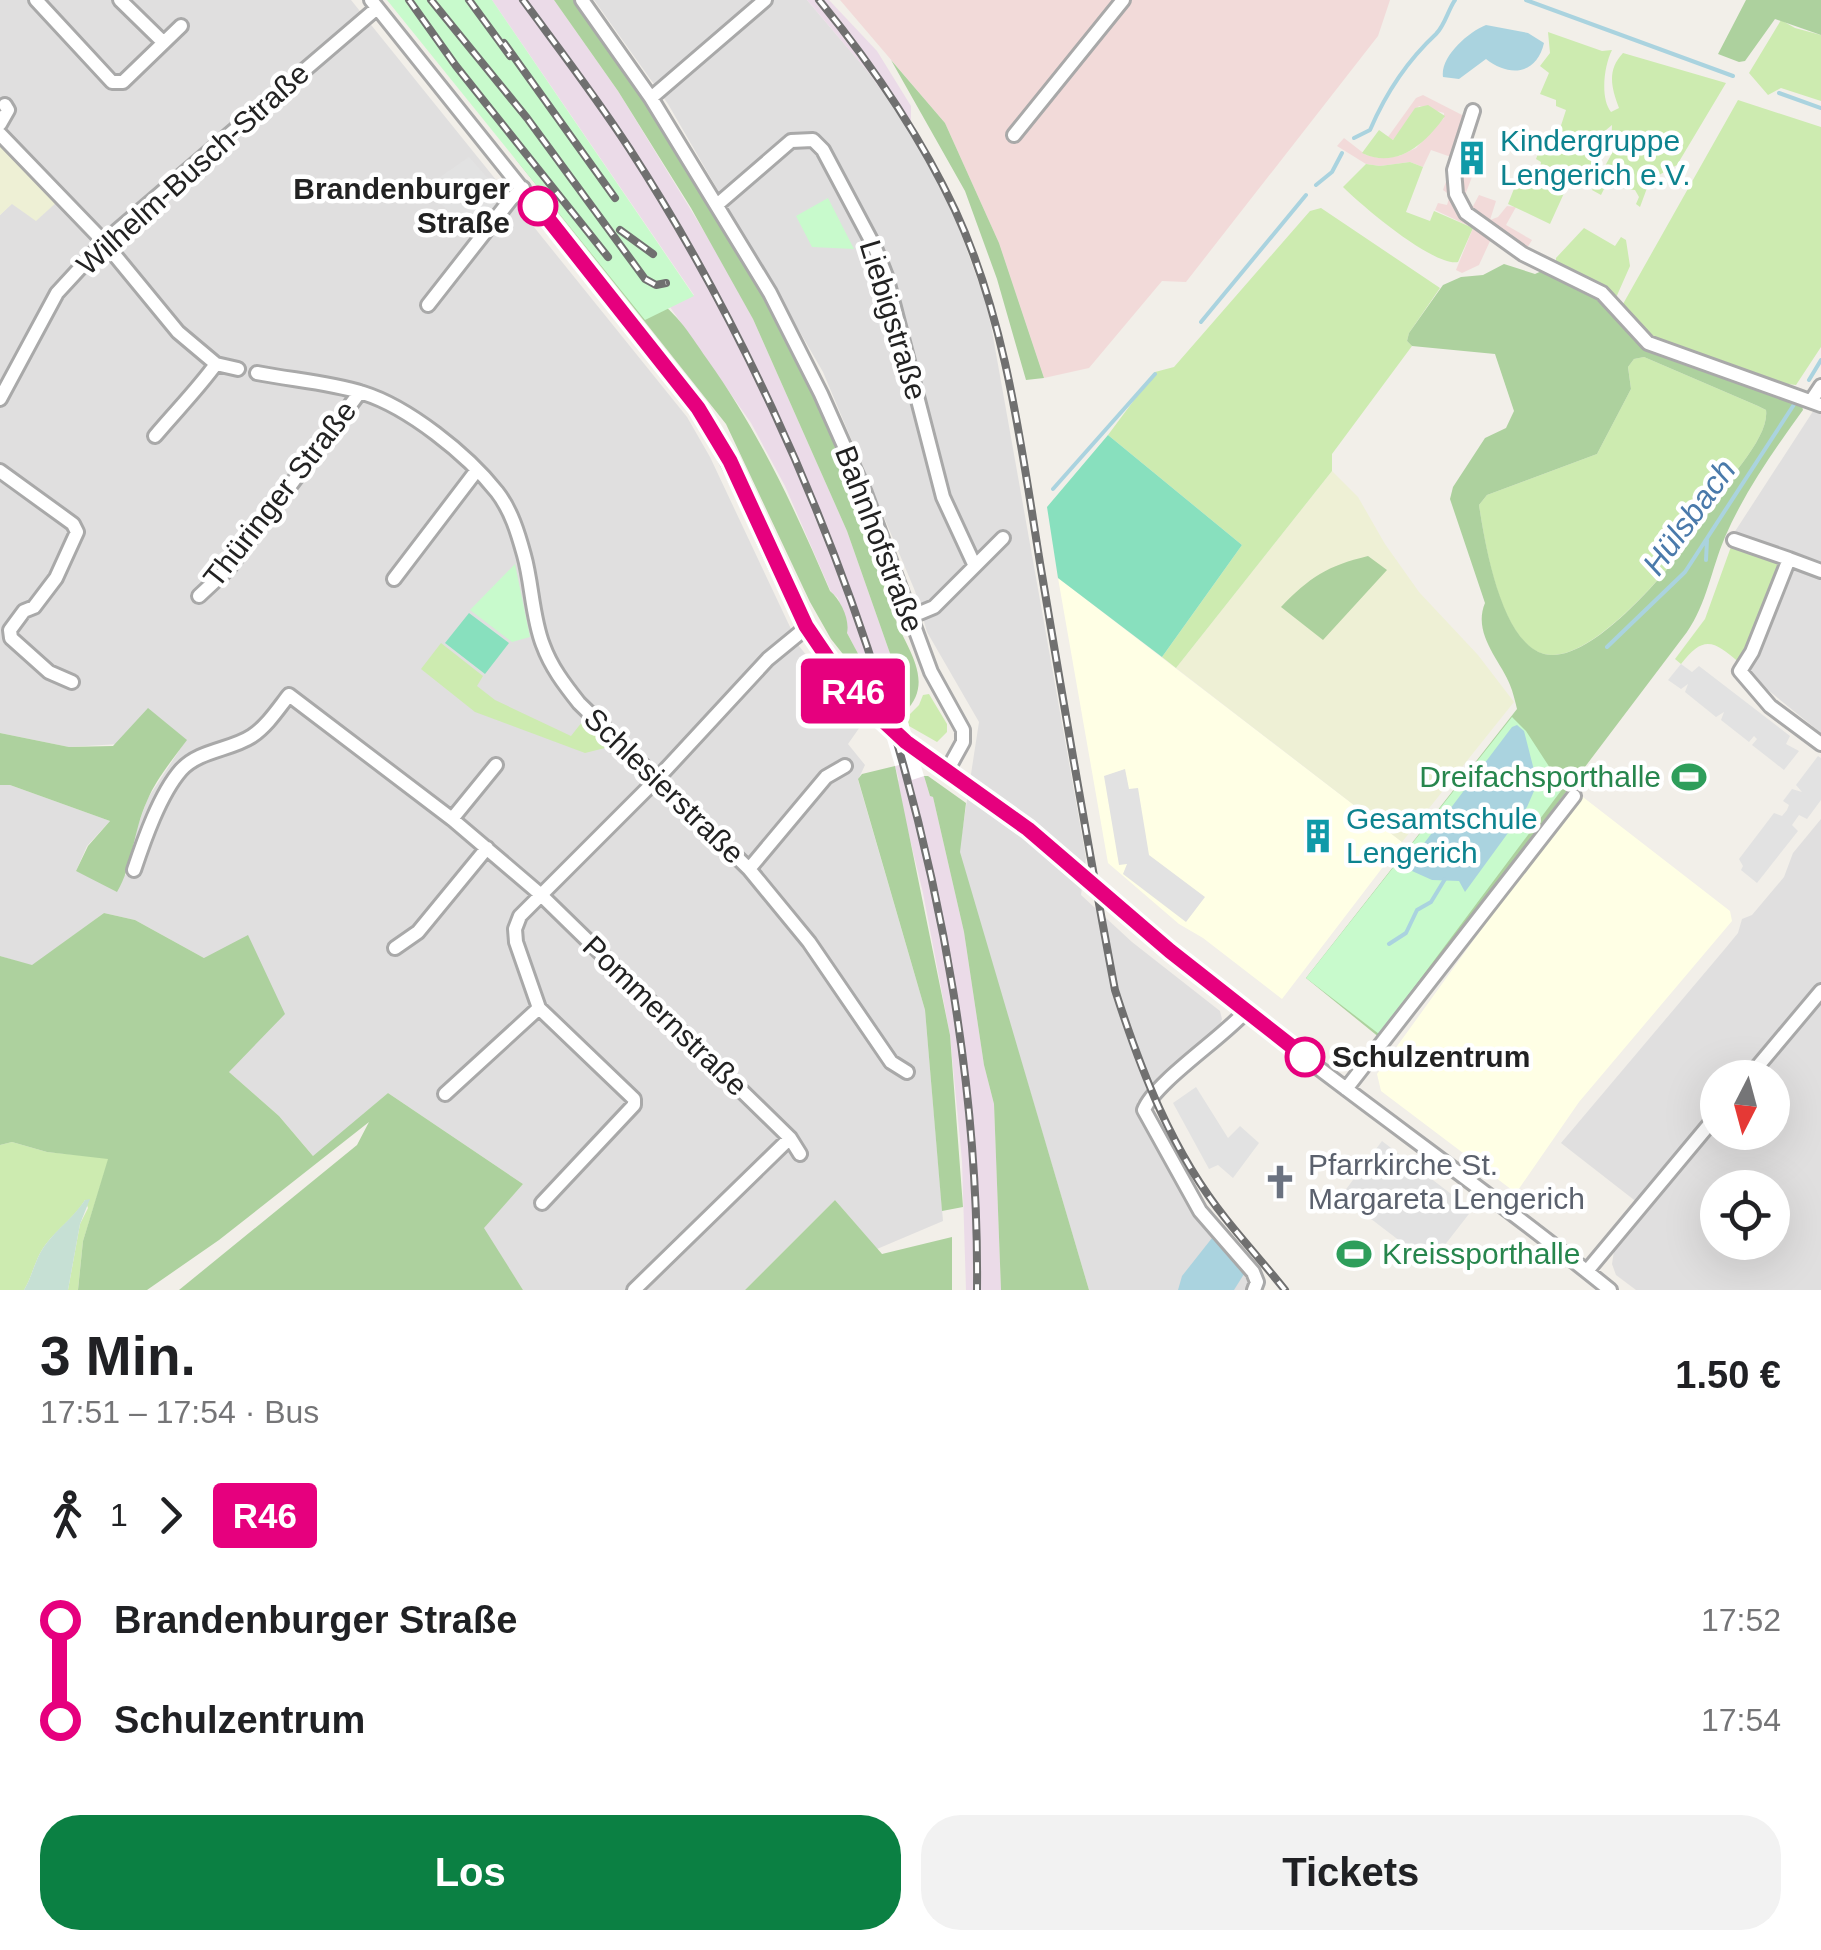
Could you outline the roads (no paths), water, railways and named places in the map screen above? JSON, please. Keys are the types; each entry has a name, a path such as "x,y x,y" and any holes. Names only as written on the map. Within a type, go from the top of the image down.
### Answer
{"street":[{"path":"36,0 112,82 123,82 181,26"},
{"path":"120,0 163,42"},
{"name":"Bahnhofstraße","path":"582,0 651,98 718,204 821,394 892,561 931,672 963,730 963,742 947,771"},
{"path":"651,98 764,0"},
{"path":"1014,135 1123,0"},
{"path":"374,4 698,408 730,461 806,626 863,702 906,742 1028,829 1245,1012 1610,1290"},
{"name":"Wilhelm-Busch-Straße","path":"0,399 57,293 104,242 374,4"},
{"path":"0,124 8,110 5,105"},
{"path":"1473,111 1454,170 1456,194 1466,213 1523,254 1602,293 1648,343 1816,403 1821,386"},
{"path":"0,134 104,242 178,332 216,364 238,369"},
{"name":"Liebigstraße","path":"718,204 790,141 813,140 822,150 886,276 943,496 974,564"},
{"path":"428,305 523,188"},
{"path":"155,436 192,398 216,364"},
{"name":"Schlesierstraße","path":"257,373 360,392 410,416 477,470 499,494 513,520 534,596 541,642 557,675 578,703 749,869 809,942 891,1062 907,1072"},
{"name":"Thüringer Straße","path":"200,596 228,568 360,392"},
{"path":"394,579 477,470"},
{"path":"0,472 73,524 77,532 56,578 10,630 11,638 49,672 72,682"},
{"path":"910,617 934,607 1004,538"},
{"path":"1734,540 1821,571"},
{"path":"1789,559 1752,652 1740,670 1770,706 1821,744"},
{"path":"542,1203 634,1106 634,1099 539,1008 516,942 520,916 657,779 768,659 806,626"},
{"name":"Pommernstraße","path":"134,870 147,832 181,770 196,759 249,739 289,695 452,819 540,894 790,1138 800,1154"},
{"path":"452,819 496,764"},
{"path":"749,869 826,777 845,766"},
{"path":"1346,1089 1574,796"},
{"path":"395,948 418,932 486,848"},
{"path":"1763,1060 1821,991"},
{"path":"445,1094 539,1008"},
{"path":"1245,1012 1153,1096 1144,1110 1200,1211 1253,1272 1257,1282 1254,1290"},
{"path":"1587,1271 1700,1136"},
{"path":"634,1290 790,1138"}],"water":[{"path":"1486,25 1528,33 1544,43 1540,53 1529,67 1521,70 1504,69 1486,59 1459,79 1443,77 1446,61 1457,46"},
{"path":"1517,725 1524,731 1536,778 1527,807 1465,892 1459,881 1432,880 1412,871 1416,854"},
{"path":"1212,1238 1244,1274 1234,1290 1178,1290 1182,1276"}],"waterway":[{"path":"1354,138 1370,130 1398,79 1439,30 1455,0"},
{"path":"1526,0 1733,76"},
{"path":"1779,93 1821,108"},
{"path":"1316,185 1332,172 1342,153"},
{"path":"1201,322 1306,195"},
{"name":"Hülsbach","path":"1809,380 1821,360"},
{"path":"1053,489 1155,374"},
{"name":"Hülsbach","path":"1607,647 1685,572 1795,403"},
{"path":"1706,560 1707,540"},
{"name":"Hülsbach","path":"1389,944 1406,933 1417,910 1431,902 1445,879"}],"railway":[{"path":"409,0 456,66 608,257"},
{"path":"431,0 527,118 645,279 656,285 666,283"},
{"path":"469,0 510,56"},
{"path":"523,0 629,148 704,274 772,408 832,549 883,695 924,844 954,994 972,1144 977,1290"},
{"path":"819,0 858,49 910,127 973,252 999,339 1018,428 1115,990 1136,1051 1174,1138 1207,1193 1285,1290"},
{"path":"504,43 615,198"},
{"path":"620,230 653,254"}],"place":[{"name":"Kindergruppe Lengerich e.V.","path":"1472,158"},
{"name":"Brandenburger Straße","path":"538,206"},
{"name":"Dreifachsporthalle","path":"1689,777"},
{"name":"Gesamtschule Lengerich","path":"1318,836"},
{"name":"Schulzentrum","path":"1305,1057"},
{"name":"Pfarrkirche St. Margareta Lengerich","path":"1280,1182"},
{"name":"Kreissporthalle","path":"1354,1254"}]}
